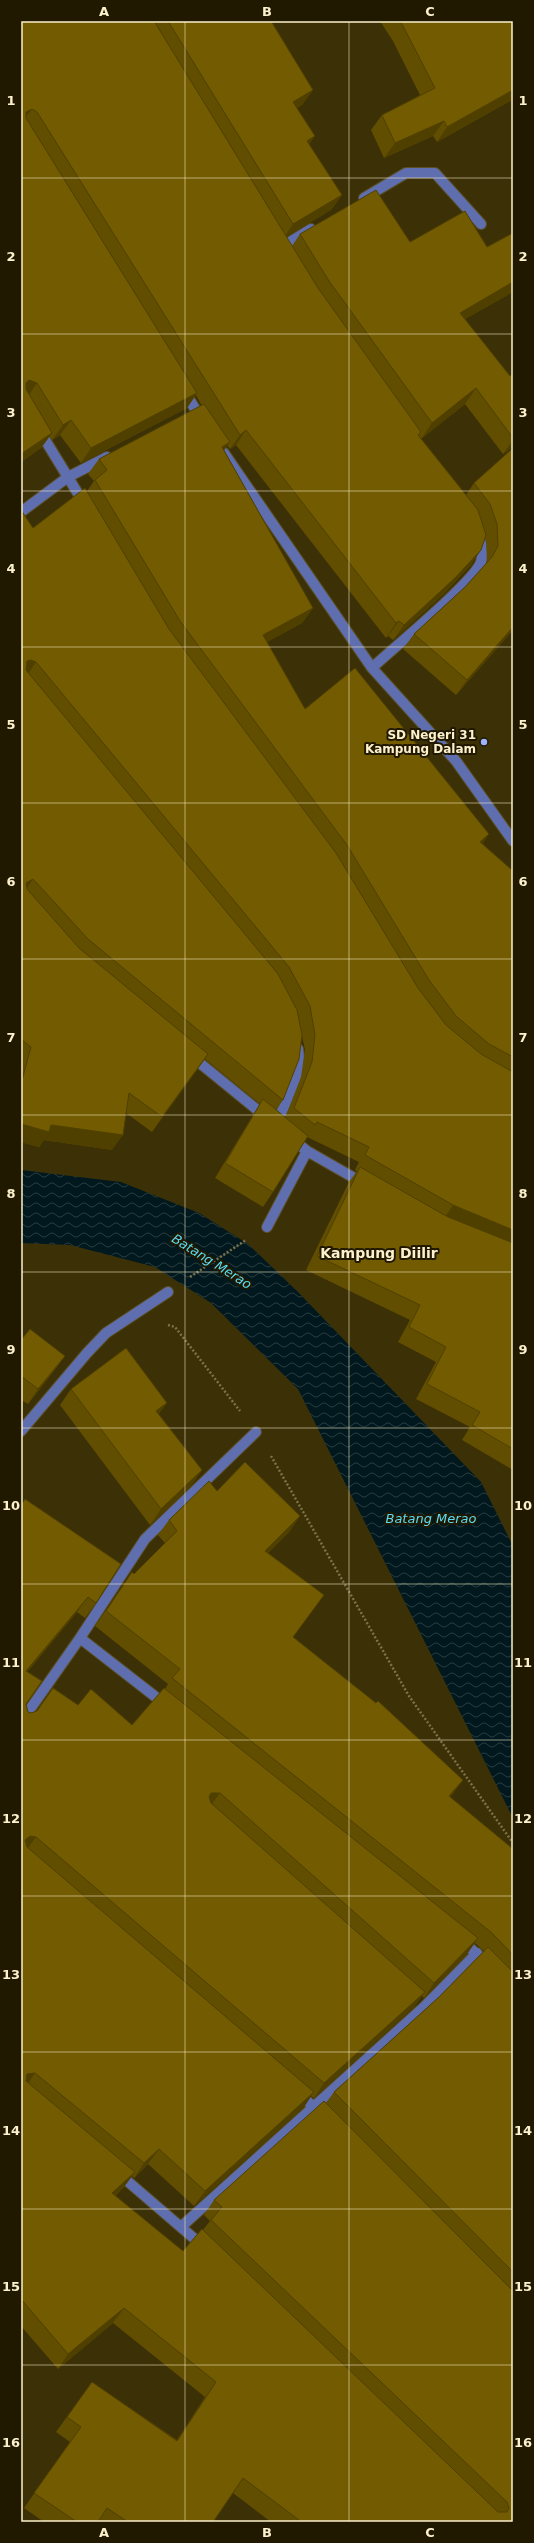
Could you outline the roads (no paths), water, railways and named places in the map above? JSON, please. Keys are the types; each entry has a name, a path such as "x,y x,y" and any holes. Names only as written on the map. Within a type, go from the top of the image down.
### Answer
{"street":[{"path":"353,205 406,173 435,173 482,224"},
{"path":"280,248 320,224"},
{"path":"179,384 192,413 209,430"},
{"path":"33,420 88,511"},
{"path":"217,442 372,668 456,761 513,841"},
{"path":"21,512 68,477 118,451"},
{"path":"372,668 468,580 481,562 482,542 476,529"},
{"path":"275,1125 292,1090 300,1056 296,1037"},
{"path":"184,1050 307,1151 374,1189"},
{"path":"267,1226 307,1151"},
{"path":"21,1430 106,1333 168,1292"},
{"path":"21,1722 80,1638 145,1538 256,1432"},
{"path":"80,1638 174,1711"},
{"path":"452,1933 477,1952 498,1974"},
{"path":"182,2226 314,2107 477,1952"},
{"path":"290,2086 331,2124"},
{"path":"110,2167 182,2226 211,2254"}],"water":[{"name":"Batang Merao","path":"21,1170 121,1182 199,1213 248,1244 297,1291 481,1482 513,1546 513,1818 298,1389 211,1303 155,1267 70,1245 21,1243"}],"place":[{"name":"SD Negeri 31 Kampung Dalam","path":"484,742"}],"district":[{"name":"Kampung Diilir","path":"379,1253"}]}
